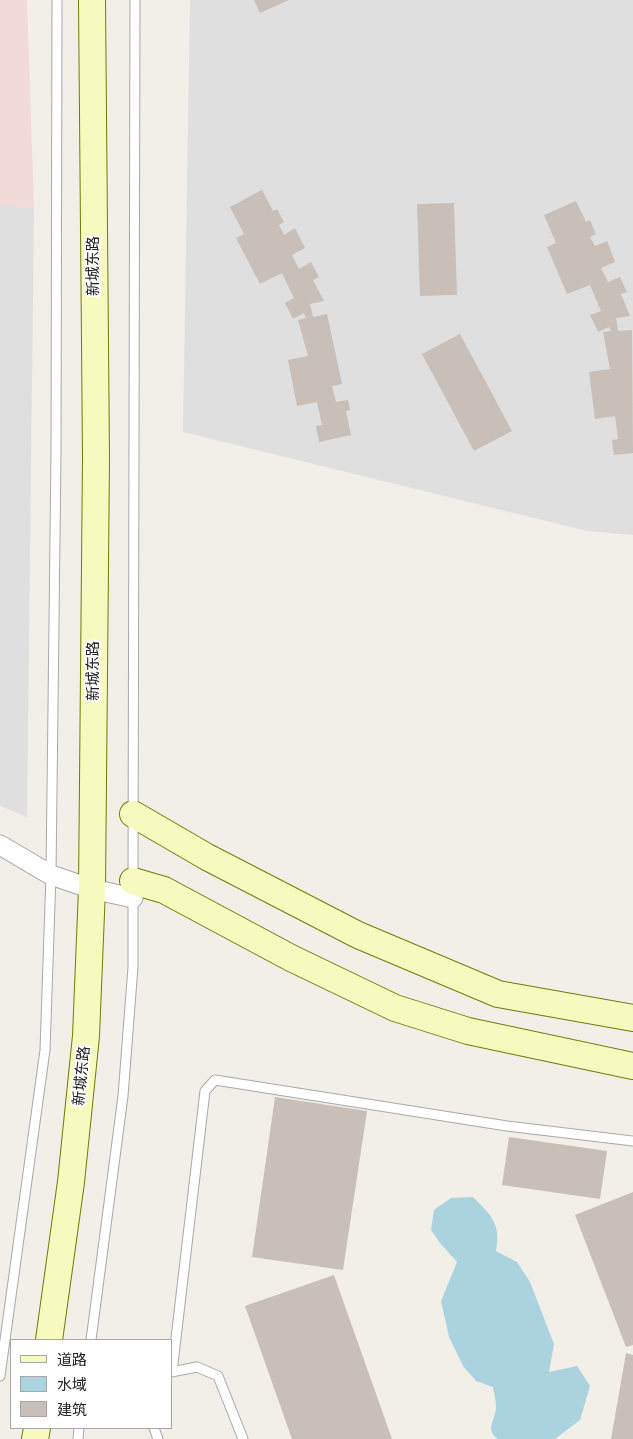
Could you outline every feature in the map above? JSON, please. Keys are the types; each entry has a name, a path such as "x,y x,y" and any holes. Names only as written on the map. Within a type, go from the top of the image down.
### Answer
{"main road":[{"name":"新城东路","path":"49,1339 71,1182 86,1036 92,889 96,457 92,0"},
{"path":"133,814 207,857 358,935 498,994 633,1018"},
{"path":"133,890 164,890 291,958 395,1008 468,1030 633,1066"}],"street":[{"path":"0,845 51,874 92,889 133,890"}],"lane":[{"path":"0,1376 45,1050 51,874 56,452 57,0"},
{"path":"91,1339 123,1096 133,967 135,0"},
{"path":"244,1439 218,1376 197,1367 172,1372 205,1091 215,1080 507,1126 633,1141"}],"shaded area":[{"path":"0,0 27,0 34,208 0,205"},
{"path":"190,0 633,0 633,535 587,531 183,432"},
{"path":"0,205 34,208 27,817 0,806"}],"water":[{"path":"473,1197 494,1221 497,1234 496,1251 517,1262 530,1282 554,1344 549,1372 577,1366 590,1386 580,1420 555,1439 498,1439 494,1436 491,1428 496,1411 493,1387 476,1381 463,1366 449,1337 441,1301 457,1262 431,1230 434,1210 451,1198"}],"building":[{"path":"254,0 289,0 260,13"},
{"path":"262,190 273,211 277,209 284,222 279,225 284,235 295,228 305,248 292,255 299,269 311,262 319,277 313,280 324,301 310,304 313,317 327,314 342,384 332,386 336,402 348,400 350,410 346,411 351,435 319,442 316,426 322,425 317,402 297,406 288,360 308,356 298,320 306,318 304,313 293,319 285,303 294,298 282,273 260,284 236,238 244,234 230,207"},
{"path":"576,201 586,222 590,220 596,234 590,237 595,246 607,241 615,262 601,268 608,282 620,277 627,292 621,294 630,316 616,318 618,331 632,330 633,453 614,455 612,440 618,439 615,416 595,419 589,372 610,369 603,332 611,331 609,327 598,332 590,315 601,311 590,285 567,294 547,247 556,243 544,215"},
{"path":"454,203 457,295 420,296 417,204"},
{"path":"460,334 512,431 474,451 422,354"},
{"path":"275,1097 367,1111 343,1270 252,1257"},
{"path":"509,1137 607,1151 600,1199 502,1185"},
{"path":"633,1192 633,1345 626,1347 575,1215"},
{"path":"334,1275 392,1439 292,1439 245,1306"},
{"path":"626,1353 633,1355 633,1439 611,1439"}]}
